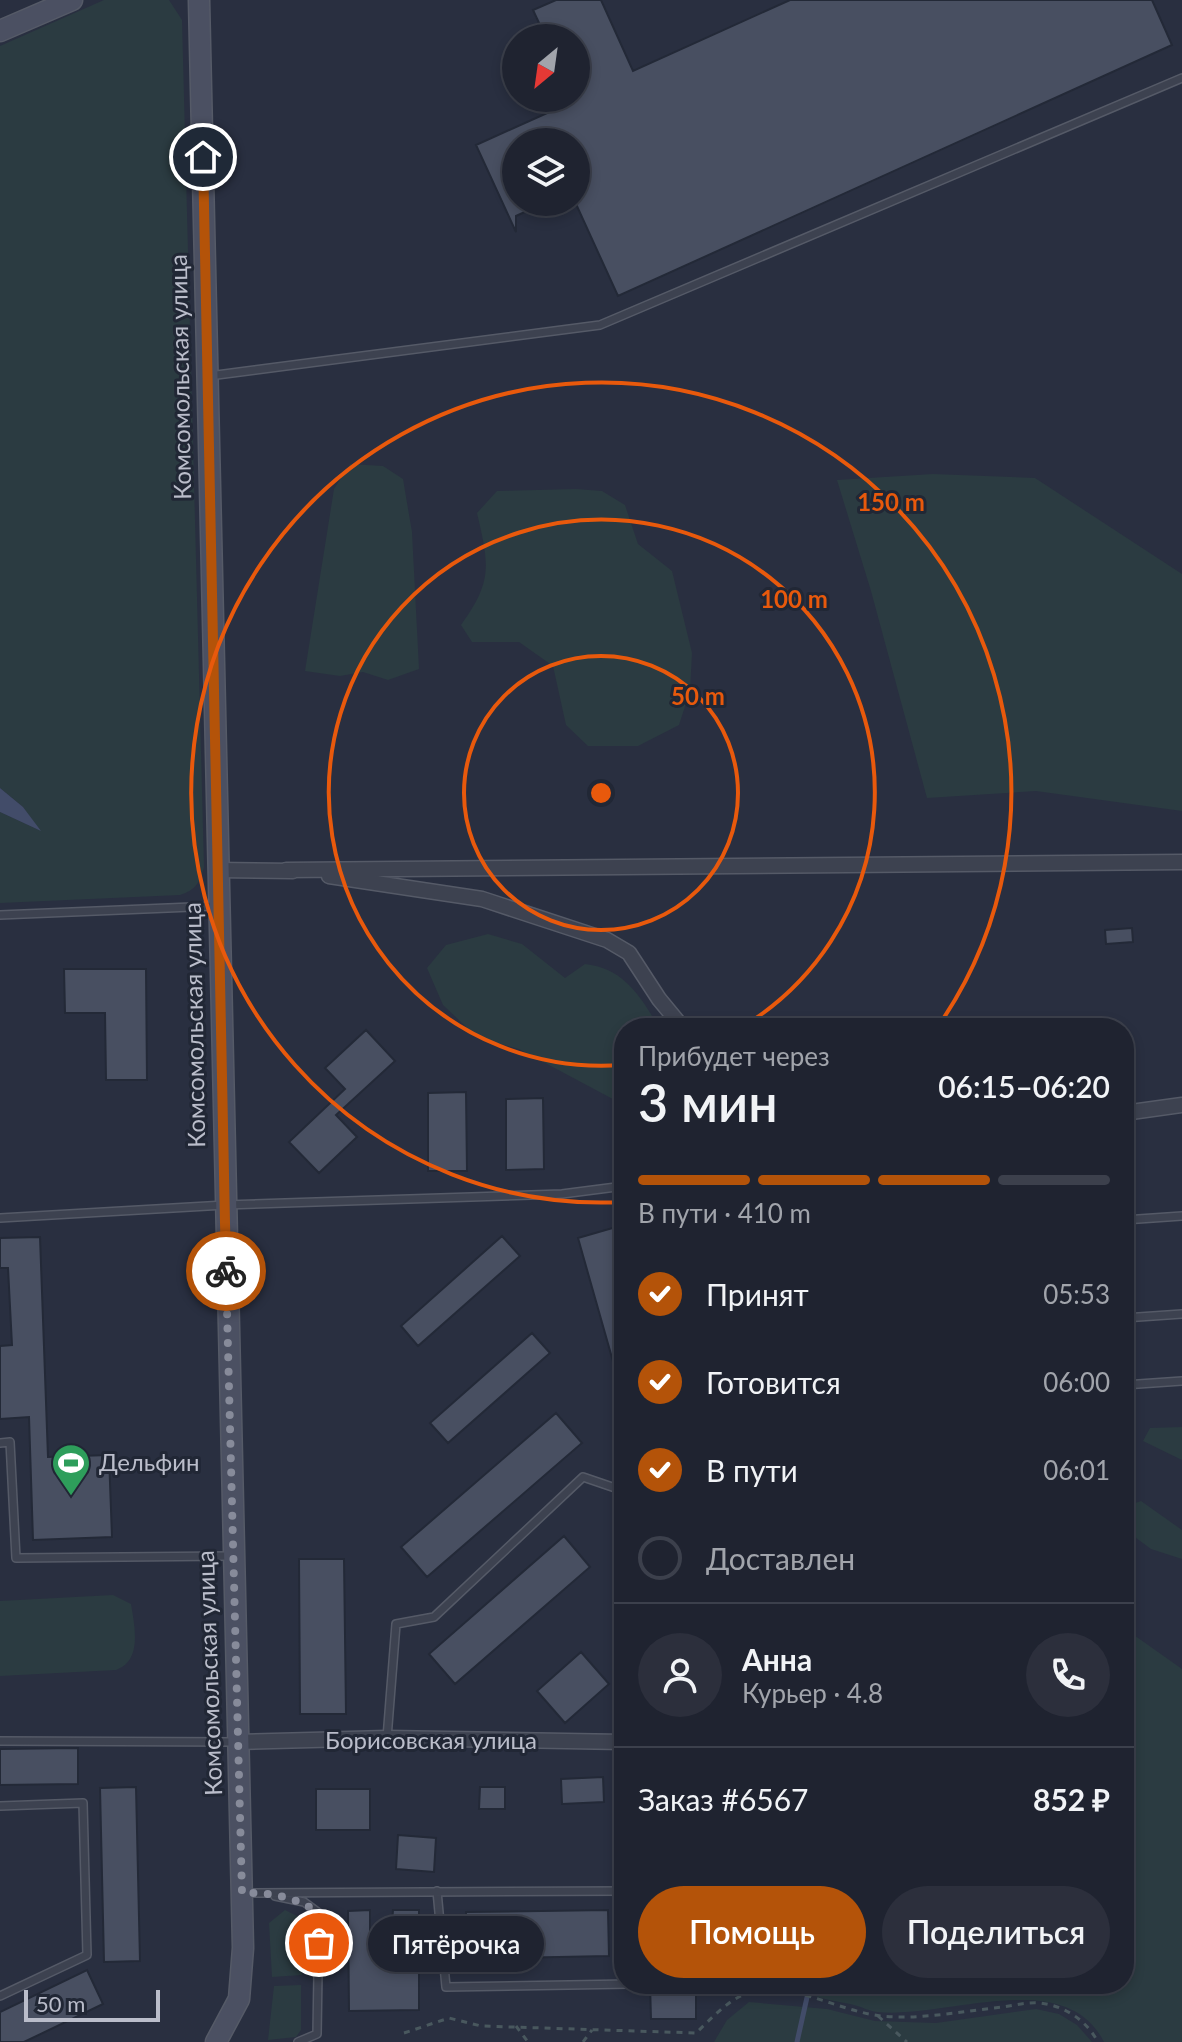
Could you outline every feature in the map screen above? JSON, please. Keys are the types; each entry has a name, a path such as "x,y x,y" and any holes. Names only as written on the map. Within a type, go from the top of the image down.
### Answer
{"main road":[{"path":"0,31 72,0"},
{"name":"Комсомольская улица","path":"199,0 237,1742 251,1893 239,1999 216,2042"}],"street":[{"path":"217,870 1182,862"},
{"path":"286,870 482,899 607,940 629,953 675,1018"},
{"path":"1134,1112 1182,1105"},
{"name":"Борисовская улица","path":"237,1742 387,1738 614,1742"}],"lane":[{"path":"207,376 600,325 1182,78"},
{"path":"0,915 219,906"},
{"path":"0,1218 225,1205 562,1194 614,1187"},
{"path":"1134,1219 1182,1216"},
{"path":"1134,1317 1182,1314"},
{"path":"1134,1384 1182,1381"},
{"path":"0,1443 10,1442 16,1558 232,1556"},
{"path":"387,1738 396,1624 434,1617 583,1477 614,1488"},
{"path":"0,1741 237,1742"},
{"path":"0,1806 83,1803 87,1955 0,1996"},
{"path":"437,1891 446,1987 614,1984"},
{"path":"251,1893 614,1891"},
{"path":"251,1893 304,1902 319,1913 317,2034 298,2042"}],"path":[{"path":"404,2033 449,2018 481,2026 696,2033 724,2007 746,1994"},
{"path":"796,1994 878,2016 934,2016 1038,2003 1061,2008 1080,2019 1098,2042"},
{"path":"878,2016 907,2042"},
{"path":"515,2025 528,2042"},
{"path":"583,2042 592,2030"}],"shaded area":[{"path":"104,0 169,0 182,20 204,867 196,885 180,895 0,903 0,812 39,830 23,807 0,788 0,46"},
{"path":"350,464 383,466 403,479 412,532 419,669 388,680 363,672 340,676 305,671 334,489"},
{"path":"933,474 1035,478 1182,574 1182,811 1036,791 927,798 871,591 837,480"},
{"path":"497,491 602,491 625,505 638,544 672,571 692,653 690,691 679,725 638,746 588,746 566,725 553,666 519,642 472,642 461,625 479,596 486,572 477,513"},
{"path":"488,934 522,944 565,978 585,964 610,971 630,986 653,1018 614,1018 614,1100 519,1049 478,1038 443,1005 427,968 446,945"},
{"path":"1182,1427 1182,1460 1143,1441 1150,1428"},
{"path":"1141,1501 1182,1530 1182,1559 1151,1549 1134,1536 1134,1503"},
{"path":"113,1595 131,1604 133,1613 135,1643 124,1666 116,1670 0,1676 0,1601"},
{"path":"1134,1635 1182,1669 1182,2042 1104,2042 1086,2019 1062,2006 1033,2001 877,2012 810,1994 1134,1994"},
{"path":"285,1910 299,1917 302,1975 272,1977 269,1923"},
{"path":"301,1985 301,2030 296,2037 268,2040 274,1986"},
{"path":"749,2002 827,2009 875,2021 936,2023 1036,2009 1059,2014 1077,2025 1092,2042 714,2042 727,2020"}],"water":[{"path":"0,788 23,807 41,831 0,812"}],"building":[{"path":"556,0 601,0 633,71 790,0 1152,0 1172,45 618,296 581,216 590,216 590,128 514,128 549,112 590,112 590,24 540,24 533,10"},
{"path":"502,133 502,202 476,145"},
{"path":"509,216 516,216 516,232"},
{"path":"1132,928 1133,942 1106,944 1105,930"},
{"path":"64,969 146,969 147,1080 106,1080 105,1013 65,1013"},
{"path":"366,1030 395,1061 336,1115 357,1137 319,1173 289,1142 345,1089 325,1068"},
{"path":"466,1092 467,1171 428,1171 428,1093"},
{"path":"543,1098 544,1169 506,1170 506,1099"},
{"path":"614,1228 614,1365 578,1238"},
{"path":"502,1236 520,1256 418,1346 401,1326"},
{"path":"40,1237 48,1457 109,1455 112,1537 33,1540 29,1417 0,1419 0,1346 12,1345 8,1268 0,1268 0,1238"},
{"path":"532,1333 550,1353 448,1443 430,1423"},
{"path":"556,1413 582,1443 427,1577 401,1547"},
{"path":"564,1536 590,1567 455,1684 429,1654"},
{"path":"299,1559 344,1559 346,1714 300,1714"},
{"path":"581,1652 609,1684 565,1723 537,1691"},
{"path":"78,1748 78,1784 0,1785 0,1749"},
{"path":"603,1777 604,1802 562,1804 561,1779"},
{"path":"136,1787 140,1961 104,1962 100,1788"},
{"path":"480,1787 505,1787 505,1809 479,1809"},
{"path":"316,1789 370,1789 370,1830 316,1830"},
{"path":"398,1835 436,1838 434,1872 396,1869"},
{"path":"370,1910 370,1936 391,1937 393,1910 419,1910 419,2010 349,2011 348,1911"},
{"path":"608,1910 609,1956 466,1959 466,1912"},
{"path":"87,1970 103,2004 24,2042 0,2042 0,2012"},
{"path":"650,1994 696,1994 696,2019 651,2019"}],"waterway":[{"path":"797,2042 808,1994"}],"way so far":[{"path":"226,1271 242,1893 261,1893 304,1902 319,1913 319,1943"}],"place":[{"name":"Дельфин","path":"71,1497"},
{"name":"Пятёрочка","path":"319,1943"}],"route":[{"path":"203,157 226,1271"}]}
